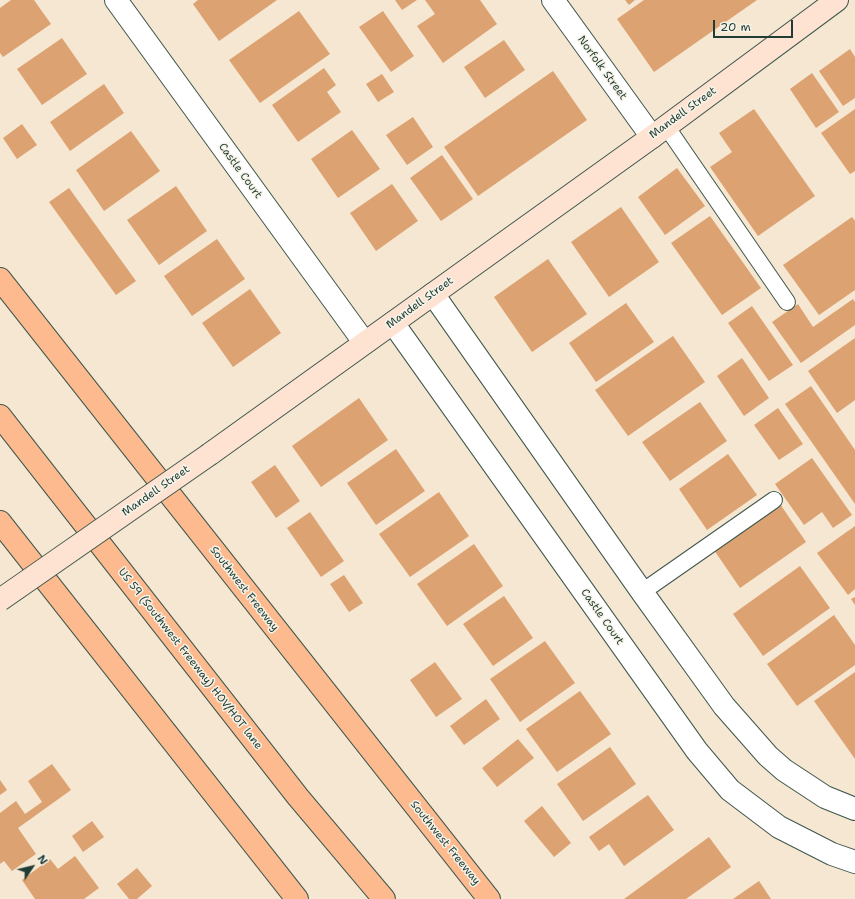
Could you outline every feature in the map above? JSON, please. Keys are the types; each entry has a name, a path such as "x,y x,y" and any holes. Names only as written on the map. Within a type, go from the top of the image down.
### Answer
{"highway":[{"name":"Southwest Freeway","path":"0,279 489,899"},
{"name":"US 59 (Southwest Freeway) HOV/HOT lane","path":"0,416 298,797 384,899"},
{"path":"0,522 297,899"}],"street":[{"name":"Castle Court","path":"116,0 364,342"},
{"name":"Norfolk Street","path":"553,0 659,132"},
{"name":"Mandell Street","path":"0,600 210,454 364,342 659,132 837,0"},
{"path":"432,294 724,706 768,756 784,770 825,797 855,809"},
{"name":"Castle Court","path":"393,322 697,751 730,790 779,827 832,854 855,862"}],"lane":[{"path":"659,132 787,302"},
{"path":"642,592 774,500"}],"building":[{"path":"11,0 34,0 51,24 3,57 0,53 0,8"},
{"path":"198,0 277,0 219,41 193,4"},
{"path":"395,0 417,0 402,10"},
{"path":"425,0 480,0 497,24 443,63 417,26 435,14"},
{"path":"625,0 635,0 629,5"},
{"path":"644,0 757,0 654,72 617,19"},
{"path":"299,11 330,54 260,103 229,60"},
{"path":"383,11 414,56 391,72 359,27"},
{"path":"62,38 87,74 42,105 17,69"},
{"path":"504,40 525,70 485,98 464,67"},
{"path":"850,49 855,57 855,98 843,106 819,71"},
{"path":"324,68 336,85 327,92 341,112 298,142 272,105"},
{"path":"553,71 587,120 478,196 444,147"},
{"path":"812,73 839,112 816,128 790,89"},
{"path":"382,74 394,92 378,102 366,84"},
{"path":"104,84 124,113 70,151 50,122"},
{"path":"754,109 815,196 758,236 710,167 732,152 719,133"},
{"path":"855,109 855,171 850,174 821,133"},
{"path":"413,117 433,147 407,165 386,135"},
{"path":"22,124 37,145 17,159 3,138"},
{"path":"352,130 380,169 338,198 311,159"},
{"path":"131,131 160,171 104,211 76,170"},
{"path":"442,155 473,199 441,221 410,178"},
{"path":"677,168 705,206 665,235 638,197"},
{"path":"392,184 418,221 376,251 350,213"},
{"path":"176,186 207,231 159,265 127,220"},
{"path":"69,188 136,281 116,295 49,202"},
{"path":"621,207 659,262 609,297 571,242"},
{"path":"710,216 761,288 722,315 671,243"},
{"path":"852,217 855,221 855,290 819,315 783,265"},
{"path":"217,239 245,279 192,316 164,276"},
{"path":"548,259 587,314 532,352 494,297"},
{"path":"250,289 281,333 233,367 202,323"},
{"path":"853,299 855,302 855,325 801,363 772,322 798,304 813,327"},
{"path":"626,303 654,342 596,382 569,343"},
{"path":"752,306 793,365 769,381 728,323"},
{"path":"673,336 705,382 628,436 595,390"},
{"path":"855,338 855,400 837,413 808,371"},
{"path":"742,358 769,398 744,416 717,376"},
{"path":"811,386 855,450 855,504 785,404"},
{"path":"359,398 388,440 321,487 292,446"},
{"path":"700,402 727,441 670,481 642,442"},
{"path":"778,408 803,444 779,460 754,425"},
{"path":"396,449 425,491 376,525 347,483"},
{"path":"728,454 757,495 707,530 679,489"},
{"path":"812,458 852,515 833,528 822,512 804,525 775,484"},
{"path":"275,465 300,501 276,518 251,482"},
{"path":"439,492 469,536 410,577 379,534"},
{"path":"780,504 806,542 740,588 714,550"},
{"path":"310,512 344,561 321,577 287,528"},
{"path":"855,526 855,589 848,595 817,553"},
{"path":"474,544 503,586 447,626 417,584"},
{"path":"800,566 830,608 763,656 733,614"},
{"path":"344,575 363,603 349,612 330,584"},
{"path":"504,596 533,638 493,666 463,624"},
{"path":"855,597 855,605 851,599"},
{"path":"834,615 855,645 855,665 797,706 767,664"},
{"path":"545,641 575,683 520,722 490,679"},
{"path":"435,662 462,699 436,717 410,680"},
{"path":"855,672 855,759 814,701"},
{"path":"580,691 611,734 557,772 526,729"},
{"path":"486,699 500,719 464,745 450,726"},
{"path":"518,739 534,758 497,787 482,768"},
{"path":"610,747 636,784 583,821 557,784"},
{"path":"52,764 71,790 18,828 36,854 12,871 4,861 0,864 0,813 16,801 25,814 42,802 28,781"},
{"path":"0,780 7,790 0,795"},
{"path":"648,795 674,830 624,866 609,844 599,851 589,837"},
{"path":"542,806 571,843 554,857 524,821"},
{"path":"92,821 104,837 83,852 72,836"},
{"path":"709,837 731,867 686,899 624,899"},
{"path":"75,856 99,888 84,899 35,899 22,880 50,859 58,869"},
{"path":"137,868 152,886 137,899 129,899 117,884"},
{"path":"759,881 771,899 733,899"}]}
